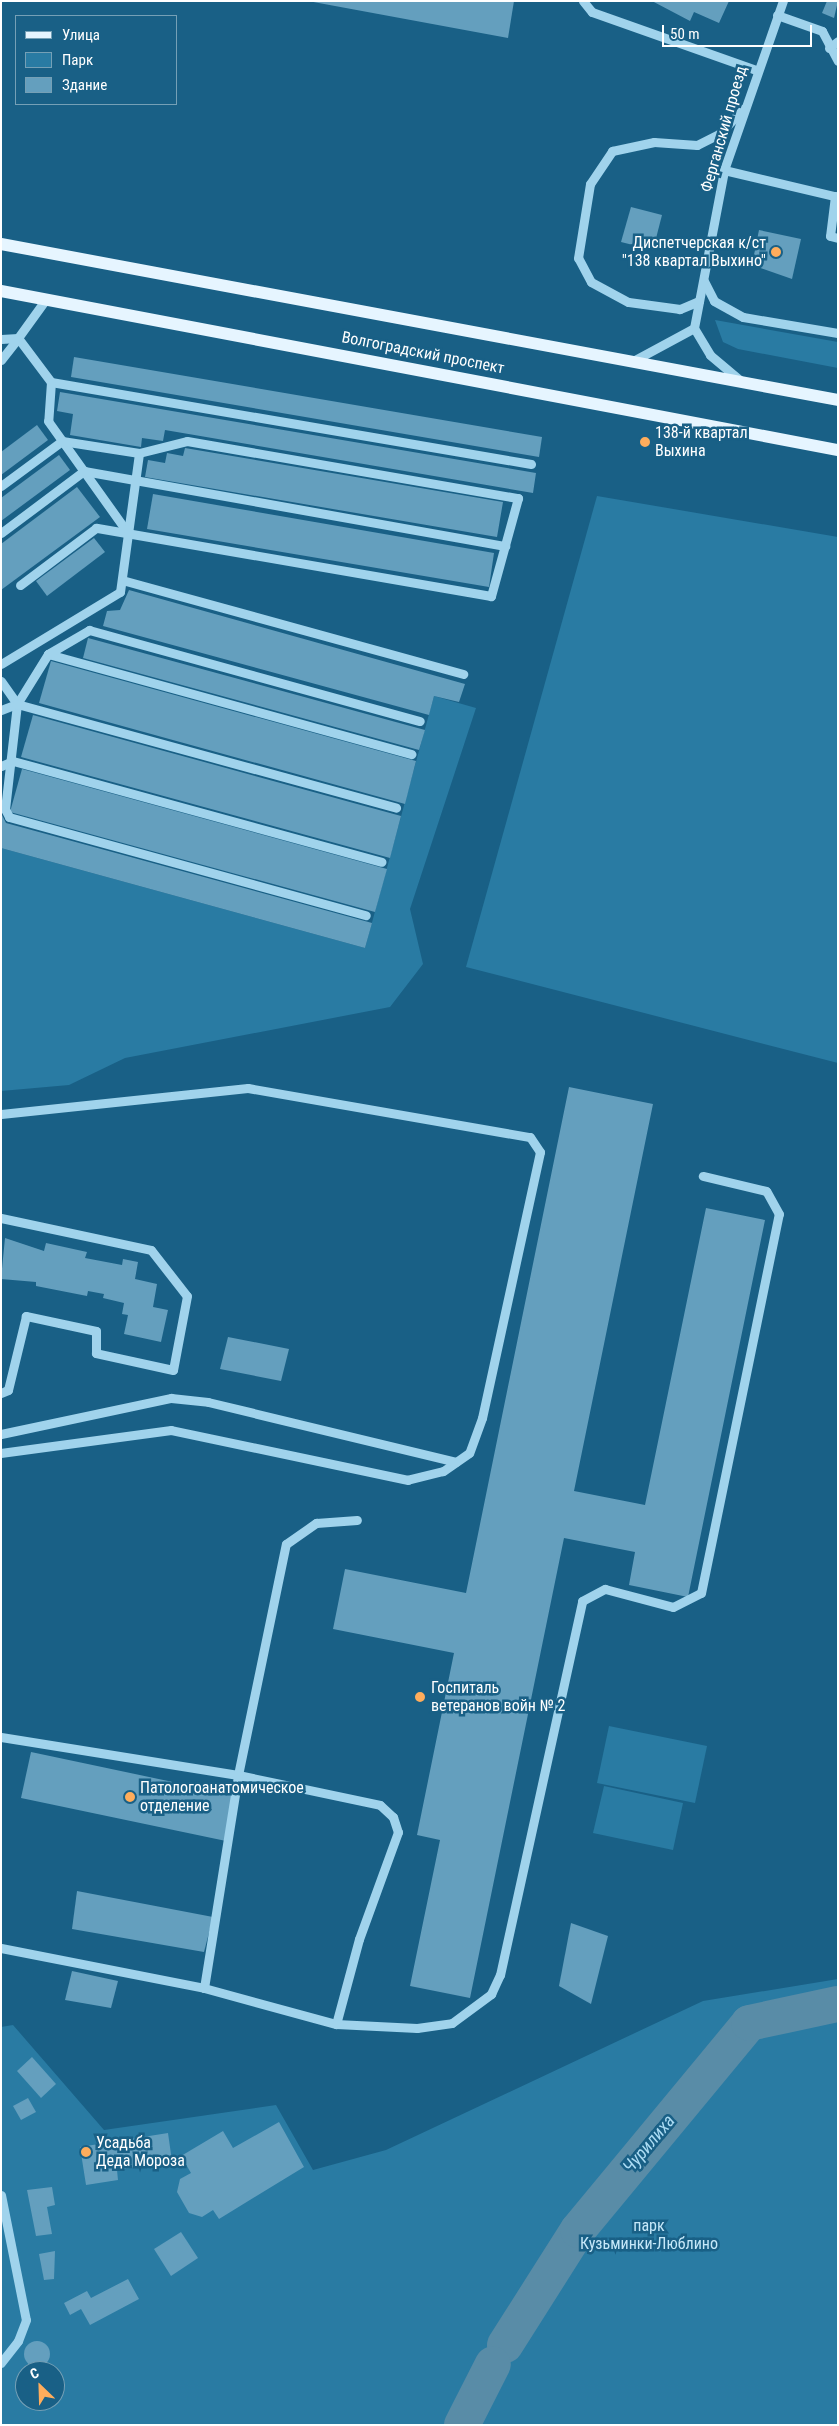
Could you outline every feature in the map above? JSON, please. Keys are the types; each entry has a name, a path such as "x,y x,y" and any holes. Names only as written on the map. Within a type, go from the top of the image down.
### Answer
{"main road":[{"name":"Волгоградский проспект","path":"1,244 838,400"},
{"name":"Волгоградский проспект","path":"1,291 838,450"}],"street":[{"path":"583,1 592,12 756,70"},
{"path":"592,12 596,1"},
{"name":"Ферганский проезд","path":"694,328 724,170 756,70 782,1"},
{"path":"777,15 822,31 829,48 838,61"},
{"path":"829,48 838,41"},
{"path":"698,301 680,309 628,302 591,282 578,258 590,184 612,151 654,142 697,145 719,134 743,109"},
{"path":"724,170 836,196 830,236 838,238"},
{"path":"704,281 714,301 743,317 838,333"},
{"path":"1,360 46,300"},
{"path":"633,361 694,328 710,355 741,381"},
{"path":"1,338 18,338"},
{"path":"18,338 51,382 48,421 128,534"},
{"path":"51,382 531,464"},
{"path":"1,486 62,440 139,453 188,441 518,498 491,596 96,528 20,585"},
{"path":"1,664 120,592 139,453"},
{"path":"1,533 84,471 505,546"},
{"path":"122,580 464,674"},
{"path":"366,915 9,817 5,809 13,761 17,704 48,654 89,630 420,721"},
{"path":"48,654 410,754"},
{"path":"1,681 17,704"},
{"path":"1,710 17,704 396,808"},
{"path":"1,766 13,761 381,862"},
{"path":"1,1114 248,1088 530,1137 540,1152 482,1418 469,1453 432,1476 408,1480 171,1430 1,1453"},
{"path":"1,1948 204,1988 336,2024 417,2028 452,2022 491,1994 500,1975 582,1601 605,1589 673,1607 701,1592 779,1214 766,1191 703,1176"},
{"path":"1,1218 151,1250 187,1296 173,1370 96,1353 96,1331 26,1316 8,1390 1,1393"},
{"path":"1,1434 171,1398 208,1402 456,1462"},
{"path":"204,1988 238,1775 286,1544 316,1523 357,1520"},
{"path":"1,1737 238,1775 380,1805 393,1817 398,1832 359,1939 336,2024"},
{"path":"1,2195 26,2320 18,2341 1,2363"}],"green space":[{"path":"715,320 838,342 838,368 738,349 723,342"},
{"path":"597,496 838,537 838,1063 466,967"},
{"path":"434,696 476,708 410,909 423,964 390,1007 125,1058 69,1085 1,1091 1,848 365,948"},
{"path":"609,1726 707,1746 695,1803 597,1783"},
{"path":"604,1786 683,1803 673,1850 593,1833"},
{"name":"парк Кузьминки-Люблино","path":"838,1979 838,2425 1,2425 1,2027 13,2025 104,2130 276,2105 313,2170 386,2150 703,2001"}],"building":[{"path":"308,1 514,1 508,38"},
{"path":"652,1 729,1 719,23 694,12 690,21"},
{"path":"827,1 838,1 834,18 822,13"},
{"path":"631,207 662,215 653,250 621,242"},
{"name":"Диспетчерская к/ст \"138 квартал Выхино\"","path":"759,230 801,239 792,279 752,265"},
{"path":"74,357 542,437 539,457 71,377"},
{"path":"60,392 536,473 533,493 165,430 163,441 142,438 141,447 70,435 73,414 57,411"},
{"path":"37,425 48,440 1,475 1,452"},
{"path":"185,448 503,502 497,537 145,477 148,460 165,463 167,453 183,456"},
{"path":"59,455 70,470 1,521 1,498"},
{"path":"77,487 100,517 1,590 1,544"},
{"path":"153,494 494,553 489,587 147,529"},
{"path":"94,538 105,552 47,596 36,581"},
{"path":"129,590 465,684 459,702 434,696 429,715 103,626 107,611 120,610"},
{"path":"88,638 425,730 419,750 83,658"},
{"path":"51,661 416,761 405,804 39,703"},
{"path":"33,715 401,816 390,858 21,757"},
{"path":"22,769 387,869 375,912 10,812"},
{"path":"1,813 6,823 372,923 365,948 1,848"},
{"path":"569,1087 653,1104 574,1491 645,1505 706,1208 765,1220 688,1597 629,1585 635,1552 564,1538 470,1998 410,1986 440,1840 417,1835 454,1653 333,1629 345,1569 466,1593"},
{"path":"5,1238 44,1251 46,1243 87,1252 85,1258 122,1265 123,1259 138,1262 135,1279 157,1284 153,1307 168,1310 161,1342 124,1334 128,1315 122,1314 124,1303 103,1298 104,1294 88,1291 87,1296 36,1286 36,1282 1,1279"},
{"path":"228,1337 289,1349 281,1381 220,1369"},
{"name":"Патологоанатомическое отделение","path":"31,1752 239,1796 226,1841 21,1798"},
{"path":"77,1891 213,1917 204,1952 72,1929"},
{"path":"571,1923 608,1936 591,2004 559,1986"},
{"path":"72,1971 118,1981 111,2008 65,2000"},
{"path":"32,2057 56,2084 41,2098 17,2071"},
{"path":"28,2098 36,2112 21,2120 13,2106"},
{"path":"279,2122 304,2167 219,2219 213,2210 202,2217 189,2213 177,2192 180,2179 191,2173 181,2156 223,2131 233,2148"},
{"path":"168,2133 172,2161 117,2170 118,2180 86,2185 80,2147"},
{"path":"52,2187 55,2205 47,2207 52,2234 36,2236 27,2190"},
{"path":"181,2232 198,2258 171,2276 154,2249"},
{"path":"55,2251 54,2279 44,2280 39,2254"},
{"path":"128,2279 139,2299 90,2325 81,2309 70,2315 64,2303 87,2291 91,2298"},
{"path":"32,2342 42,2342 49,2349 50,2354 48,2361 26,2361 25,2359 25,2349"}],"waterway":[{"name":"Чурилиха","path":"505,2345 578,2230 749,2023 838,2004"},
{"name":"Чурилиха","path":"462,2425 493,2364"}],"place":[{"name":"Диспетчерская к/ст \"138 квартал Выхино\"","path":"776,252"},
{"name":"138-й квартал Выхина","path":"645,442"},
{"name":"Госпиталь ветеранов войн № 2","path":"420,1697"},
{"name":"Патологоанатомическое отделение","path":"130,1797"},
{"name":"Усадьба Деда Мороза","path":"86,2152"}]}
